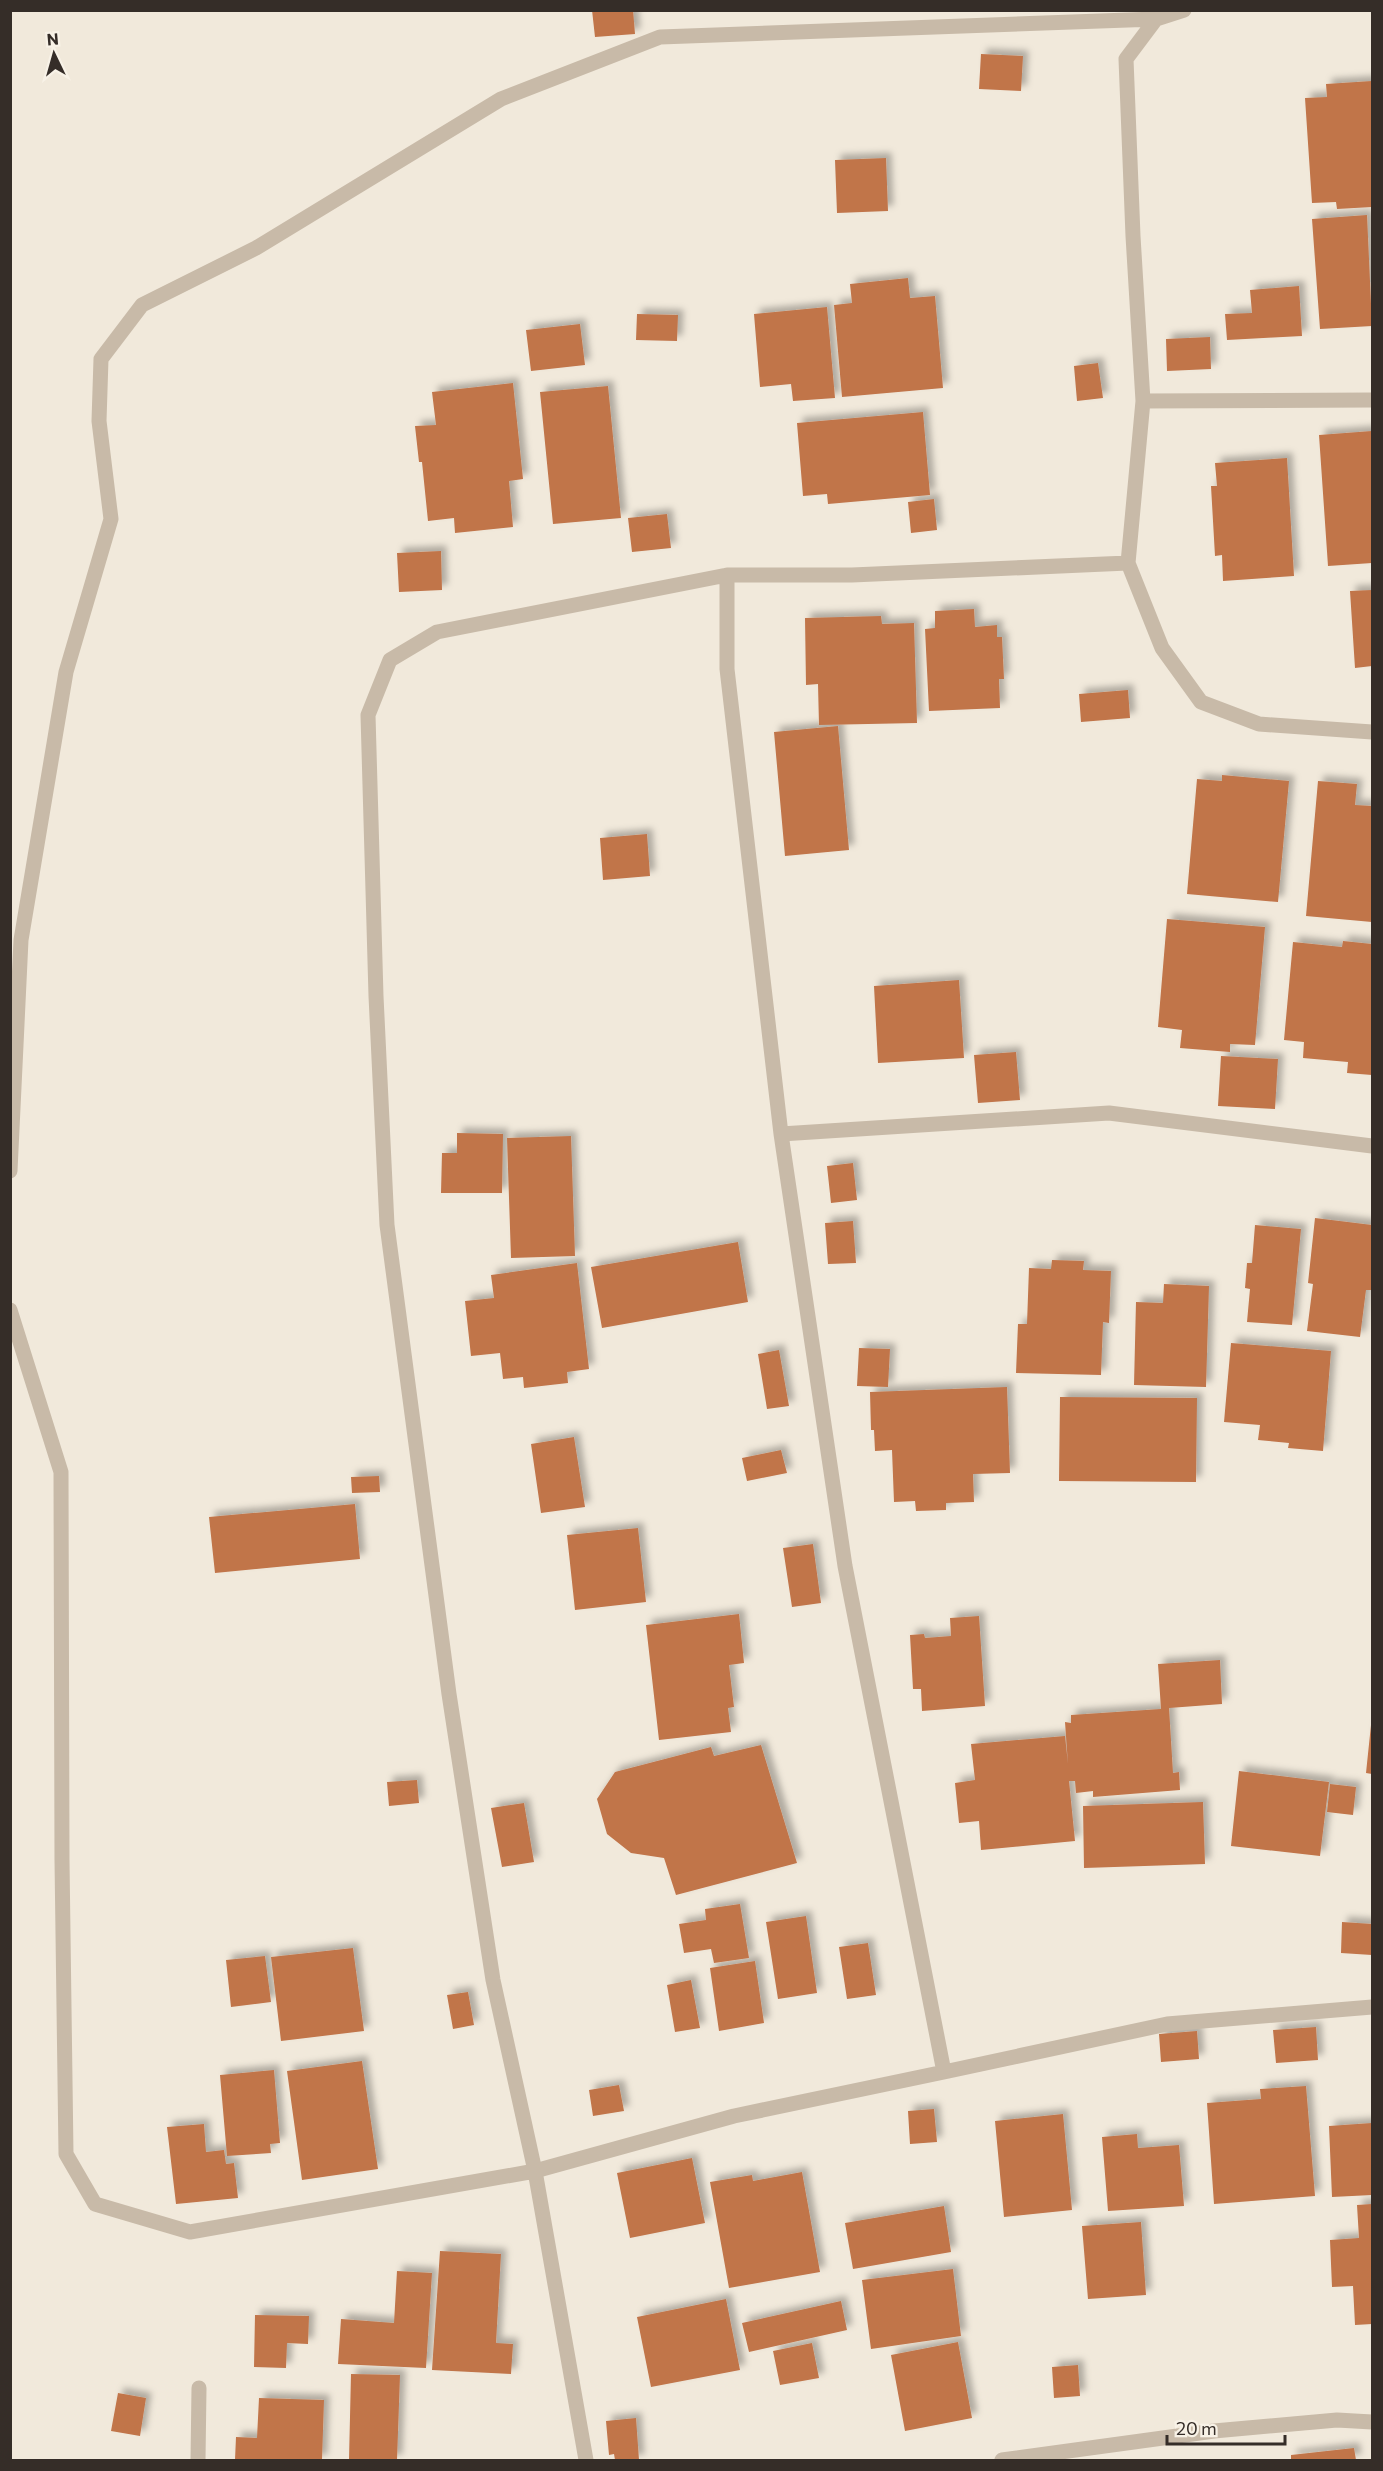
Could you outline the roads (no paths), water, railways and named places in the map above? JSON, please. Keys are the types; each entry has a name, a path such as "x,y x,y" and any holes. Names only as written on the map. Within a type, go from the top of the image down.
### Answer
{"street":[{"path":"10,1172 21,940 66,672 111,519 99,421 101,359 142,305 256,248 501,99 660,37 1156,19 1184,10"},
{"path":"1156,19 1126,59 1132,236 1143,401 1128,564 1162,648 1201,702 1259,724 1372,732"},
{"path":"1143,401 1372,399"},
{"path":"586,2460 535,2171 491,1968 448,1683 387,1225 376,996 368,715 390,660 437,632 727,575 852,575 1128,564"},
{"path":"727,575 727,669 781,1134 845,1566 944,2072"},
{"path":"781,1134 1109,1113 1372,1146"},
{"path":"10,1310 61,1472 62,1860 66,2154 95,2204 190,2232 535,2171 734,2116 1167,2024 1372,2007"},
{"path":"198,2460 199,2388"},
{"path":"1002,2460 1214,2431 1337,2420 1372,2422"}]}
